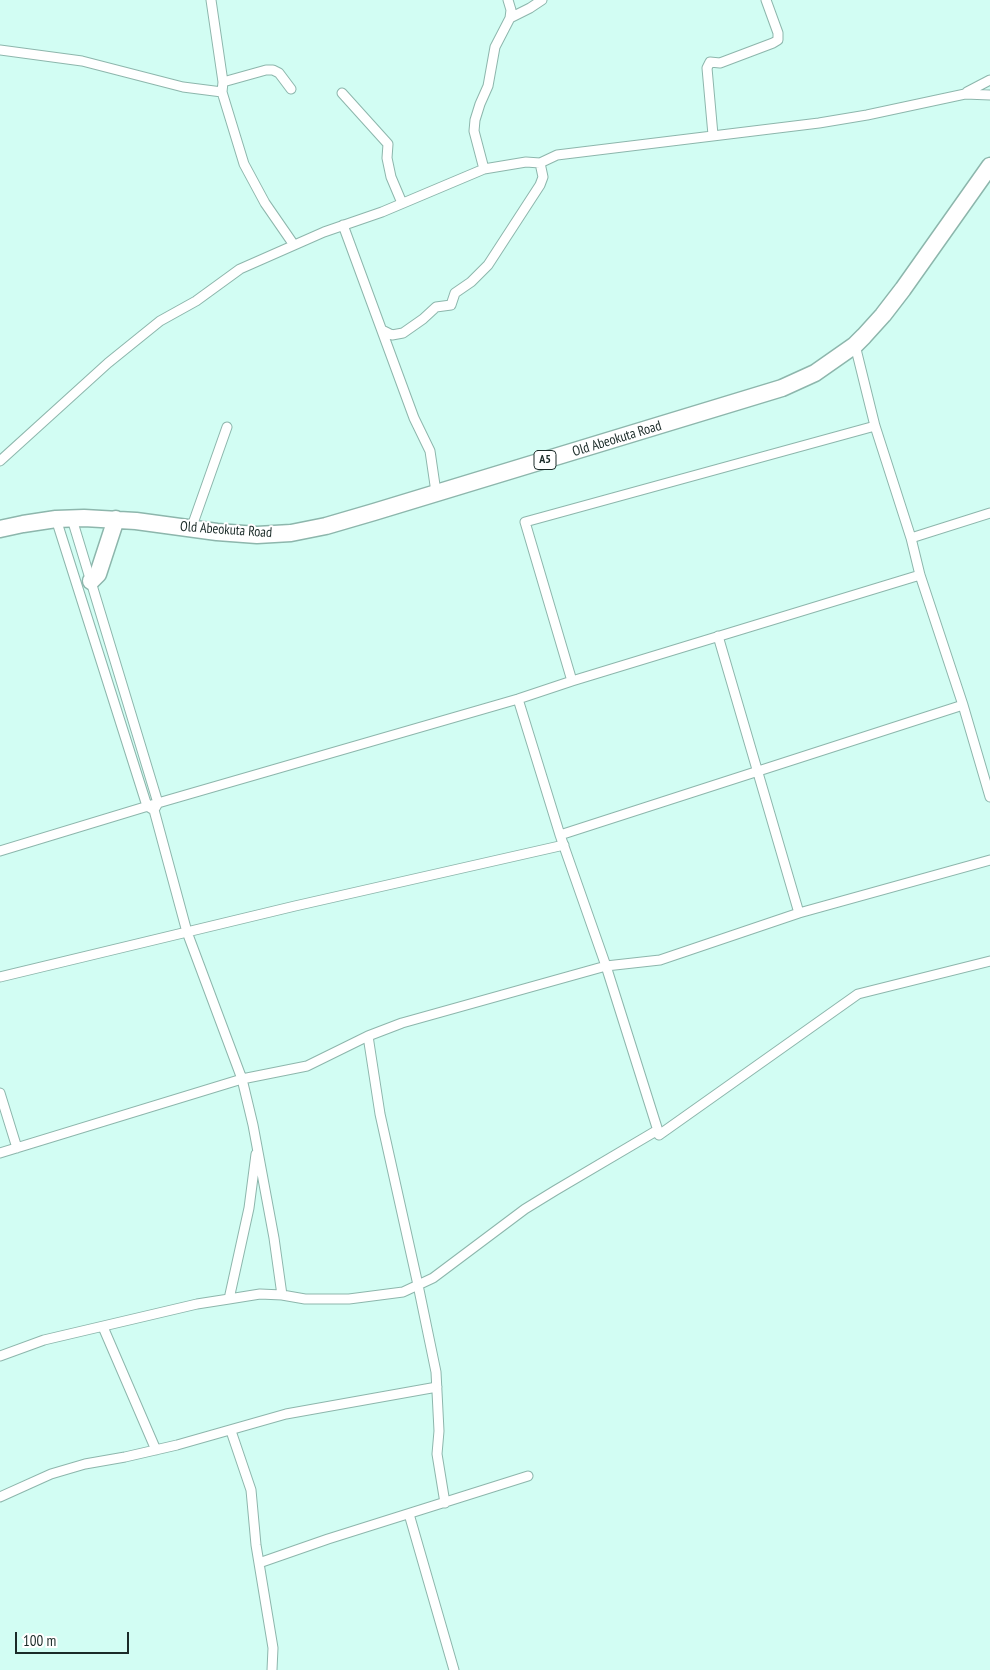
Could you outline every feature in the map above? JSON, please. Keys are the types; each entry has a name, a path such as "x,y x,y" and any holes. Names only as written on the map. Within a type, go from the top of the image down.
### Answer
{"highway":[{"name":"Old Abeokuta Road","path":"0,530 23,524 64,519 116,519 191,529 258,535 291,534 326,526 782,388 815,373 855,345 884,315 990,166"},
{"path":"84,582 98,574 116,519"}],"street":[{"path":"211,0 223,82 222,92 248,172 265,204 294,245"},
{"path":"484,169 474,130 475,120 490,79 495,47 510,18 511,10 508,0"},
{"path":"510,18 542,0"},
{"path":"713,135 707,68 710,62 720,63 778,40 778,33 766,0"},
{"path":"0,50 82,61 183,87 222,92"},
{"path":"223,82 266,70 273,70 280,73 291,89"},
{"path":"965,94 990,80"},
{"path":"342,93 388,144 387,158 391,177 402,204"},
{"path":"0,462 108,363 160,321 196,301 240,269 294,245 402,204 484,169 526,162 540,163 558,155 820,123 965,94 990,95"},
{"path":"382,330 392,335 403,333 436,307 451,305 455,293 471,282 488,265 540,185 543,177 540,163"},
{"path":"343,225 414,418 430,451 436,492"},
{"path":"855,345 875,426 990,797"},
{"path":"572,681 524,522 875,426"},
{"path":"191,529 227,427"},
{"path":"911,538 990,512"},
{"path":"64,519 153,806 187,932 242,1079 274,1238 282,1295"},
{"path":"64,519 153,806"},
{"path":"0,851 518,700 572,681 920,575"},
{"path":"718,636 799,913"},
{"path":"518,700 560,835 606,966 659,1134"},
{"path":"560,835 963,705"},
{"path":"0,977 564,845"},
{"path":"0,1153 242,1079 307,1066 368,1036 402,1022 606,966 660,960 799,913 990,860"},
{"path":"659,1134 858,994 990,961"},
{"path":"368,1036 380,1114 436,1372 439,1431 437,1454 445,1503"},
{"path":"0,1093 16,1148"},
{"path":"0,1356 44,1340 197,1304 260,1294 305,1299 350,1299 402,1292 418,1285 449,1266 525,1209 656,1131 659,1134"},
{"path":"229,1299 248,1208 257,1147"},
{"path":"103,1327 156,1450"},
{"path":"0,1496 59,1471 85,1464 156,1450 295,1412 436,1387"},
{"path":"231,1430 250,1490 259,1563 273,1648 272,1670"},
{"path":"259,1563 328,1539 528,1476"},
{"path":"408,1514 454,1670"}]}
